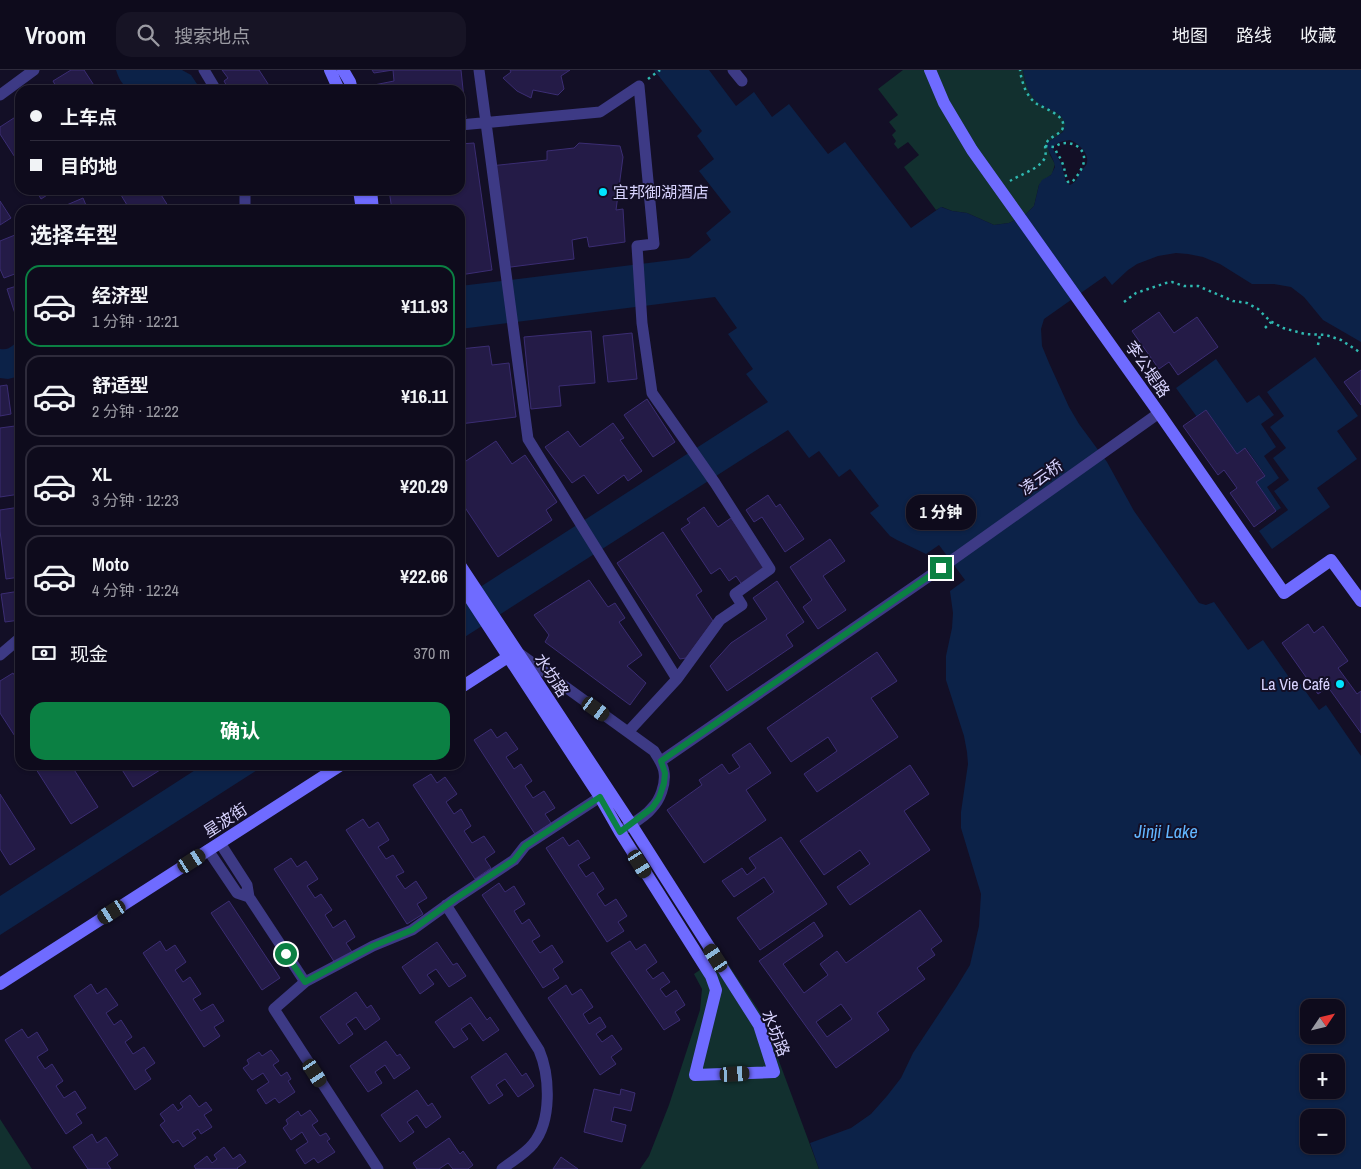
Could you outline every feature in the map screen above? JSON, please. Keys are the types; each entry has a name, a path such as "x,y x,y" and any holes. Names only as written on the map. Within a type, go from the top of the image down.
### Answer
{"street":[{"path":"0,95 34,70"},
{"path":"204,70 213,85"},
{"path":"330,70 337,85"},
{"path":"343,70 351,85"},
{"path":"479,70 528,438 677,679"},
{"path":"733,70 742,81"},
{"name":"李公堤路","path":"930,70 944,103 972,150 1114,349 1284,593 1331,560 1361,602"},
{"path":"465,125 600,112 639,86 654,244 636,246 642,323 652,393 715,483 770,570 735,594 742,605 720,620 677,679 628,732"},
{"name":"凌云桥","path":"661,761 941,568 1159,413"},
{"name":"水坊路","path":"465,584 494,626 626,828 759,1024 774,1072 696,1075 716,990 715,985 626,828 600,797 512,654"},
{"path":"1,654 15,642"},
{"path":"465,685 512,654 654,751 661,761 665,773 659,798 652,808 626,828"},
{"name":"星波街","path":"0,984 333,770"},
{"path":"378,1169 274,1009 305,982 373,946 412,930 514,860 525,846 600,797"},
{"path":"220,843 247,885 249,897 305,982"},
{"path":"208,850 236,893 249,897"},
{"path":"446,905 539,1050 545,1070 546,1113 538,1137 532,1146 502,1169"}],"path":[{"path":"1000,190 1012,180 1044,160 1046,157 1047,141 1062,129 1063,124 1058,116 1036,104 1026,90 1020,70"},
{"path":"1046,146 1055,147 1059,144 1072,143 1082,152 1083,165 1072,182 1068,182 1063,164 1055,152 1055,147"},
{"path":"1124,302 1136,293 1172,282 1184,286 1198,286 1258,309 1271,321 1283,328 1306,334 1326,335 1341,340 1361,353"},
{"path":"1265,328 1271,321"},
{"path":"1318,345 1320,335"}],"green space":[{"path":"903,70 1023,70 1028,87 1035,99 1062,117 1066,126 1063,131 1047,143 1055,164 1052,174 1039,185 1034,206 1024,216 1009,223 994,225 967,213 952,211 942,207 936,210 904,167 919,155 908,142 898,149 894,144 896,141 892,135 896,131 889,122 898,115 878,89"},
{"path":"722,955 761,1014 819,1169 640,1169 649,1156 669,1105 700,1010 702,989 694,974"},
{"path":"0,1119 32,1169 0,1169"}],"water":[{"path":"116,70 182,70 191,75 198,85 124,85"},
{"name":"Jinji Lake","path":"654,70 709,70 736,106 754,92 772,117 789,104 828,154 845,142 911,228 941,207 967,213 994,225 1009,223 1024,216 1034,206 1039,185 1042,180 1051,175 1055,167 1047,143 1063,132 1065,125 1061,116 1042,106 1032,96 1023,70 1361,70 1361,342 1323,320 1304,297 1291,287 1274,284 1252,284 1220,264 1203,257 1176,253 1158,256 1137,264 1112,285 1105,276 1044,319 1041,329 1042,346 1069,407 1107,462 1134,511 1199,603 1206,605 1214,602 1248,650 1263,640 1293,683 1298,681 1319,710 1326,705 1361,756 1361,1169 819,1169 810,1143 851,1128 871,1114 901,1078 913,1053 970,965 979,926 981,894 961,828 961,812 968,764 967,752 964,736 946,680 946,656 953,613 950,591 965,580 939,545 926,554 890,536 870,513 879,506 850,469 839,477 819,451 809,458 788,430 465,637 465,597 768,402 746,374 753,369 728,334 737,328 715,297 465,328 465,285 689,258 711,240 706,233 731,212 699,171 714,159 697,136 702,131","holes":["1070,140 1085,152 1087,163 1075,181 1070,185 1066,182 1061,163 1053,149 1057,143 1062,141"]},
{"path":"15,344 15,377 0,378 0,349 9,348"},
{"path":"1315,357 1358,416 1337,431 1357,459 1317,488 1330,507 1272,549 1259,531 1288,510 1274,491 1289,480 1273,458 1286,448 1270,427 1284,416 1267,392"},
{"path":"1216,359 1247,403 1259,395 1274,415 1261,424 1276,447 1264,456 1279,478 1267,487 1281,508 1276,511 1256,482 1265,475 1246,448 1237,454 1206,410 1197,417 1176,388"},
{"path":"195,770 257,770 0,935 0,896"}],"building":[{"path":"71,70 84,70 94,85 55,85 53,81"},
{"path":"222,70 259,70 269,85 226,85 224,81 228,78"},
{"path":"372,70 393,70 374,73"},
{"path":"393,70 461,70 463,85 374,85 394,81"},
{"path":"510,70 570,70 561,76 564,89 558,95 533,90 531,98 517,91 503,78 511,72"},
{"path":"15,117 15,157 0,134 0,127"},
{"path":"474,143 492,270 465,274 465,205 391,205 390,195 465,195 465,144"},
{"path":"579,143 620,146 623,157 616,210 623,209 625,242 589,247 587,237 572,240 574,259 503,268 490,166 547,160 547,151 574,148"},
{"path":"39,195 47,195 41,199"},
{"path":"121,195 161,195 167,205 127,205"},
{"path":"83,198 86,205 67,205"},
{"path":"0,201 11,218 0,225"},
{"path":"15,235 15,274 4,278 0,269 0,241"},
{"path":"15,287 15,314 7,289"},
{"path":"1159,312 1174,333 1197,317 1218,347 1178,375 1169,362 1159,369 1132,331"},
{"path":"591,331 595,383 559,386 561,406 531,409 524,337"},
{"path":"632,333 637,379 608,382 603,336"},
{"path":"489,346 492,365 509,363 516,417 465,423 465,348"},
{"path":"1361,370 1361,405 1344,382"},
{"path":"7,385 11,414 0,416 0,386"},
{"path":"647,399 675,442 653,457 624,415"},
{"path":"1206,410 1237,454 1245,448 1265,476 1256,482 1276,511 1254,527 1230,493 1237,488 1224,470 1218,475 1183,426"},
{"path":"613,423 624,438 620,440 642,471 628,481 624,475 598,494 584,475 572,483 545,447 568,431 580,447"},
{"path":"15,426 15,495 0,497 0,428"},
{"path":"496,441 512,464 525,455 557,502 546,510 552,520 498,557 465,508 465,462"},
{"path":"768,495 776,507 780,504 804,539 785,552 762,517 754,522 746,510"},
{"path":"704,507 718,527 731,518 767,570 743,586 736,576 729,581 720,568 711,574 681,529 690,523 687,519"},
{"path":"15,508 15,578 6,579 0,531 0,510"},
{"path":"663,532 702,591 696,595 713,621 686,658 680,659 617,563"},
{"path":"830,539 845,561 823,576 846,610 818,629 803,607 812,600 790,567"},
{"path":"589,580 608,607 615,603 625,618 619,622 642,655 627,666 646,683 630,705 545,642 549,635 534,615"},
{"path":"777,581 804,622 786,635 793,646 727,691 710,666 731,643 767,619 753,598"},
{"path":"15,592 15,621 5,622 1,594"},
{"path":"1308,624 1314,633 1323,626 1348,661 1338,668 1357,694 1361,691 1361,733 1328,687 1318,694 1282,643"},
{"path":"877,652 897,681 871,698 898,737 817,792 804,774 837,751 828,737 791,762 767,728"},
{"path":"13,673 15,676 15,736 0,713 0,681"},
{"path":"491,729 497,738 506,732 518,749 506,757 514,769 521,764 532,781 525,786 533,798 544,791 555,808 545,814 551,823 535,834 474,740"},
{"path":"750,743 771,773 746,790 766,820 704,863 667,810 702,785 699,780 722,764 729,774 740,767 732,755"},
{"path":"910,765 929,794 904,811 930,850 850,905 837,887 870,864 860,850 824,875 800,841"},
{"path":"37,770 74,770 98,807 71,824"},
{"path":"122,770 160,770 133,787"},
{"path":"431,774 437,783 445,777 457,794 446,802 454,814 461,809 471,826 464,831 472,843 484,836 495,852 485,859 491,868 475,879 413,785"},
{"path":"0,794 35,849 10,865 0,849"},
{"path":"363,819 369,828 378,822 389,840 378,847 386,859 393,855 404,872 396,876 405,889 416,881 427,898 417,904 423,914 407,924 346,830"},
{"path":"563,837 569,846 578,840 590,858 578,865 586,877 593,872 604,889 597,894 605,906 616,899 627,916 618,922 624,931 607,942 546,848"},
{"path":"781,837 827,904 760,950 737,918 774,892 764,877 734,897 722,881 742,868 747,875 756,868 749,858"},
{"path":"291,858 297,867 306,861 318,879 307,886 315,898 321,894 332,910 325,915 333,928 345,920 355,937 346,943 352,952 335,963 274,869"},
{"path":"499,883 505,892 514,886 525,904 514,911 522,924 529,919 540,936 532,941 540,953 552,945 563,962 553,969 559,978 543,988 482,895"},
{"path":"229,901 280,978 262,990 211,913"},
{"path":"920,910 942,941 931,949 935,955 917,968 925,979 877,1013 889,1030 836,1068 759,961 814,922 823,936 783,964 804,993 828,975 820,964 837,951 846,963","holes":["841,1004 852,1019 827,1037 816,1022"]},
{"path":"160,941 166,951 175,945 186,962 175,970 183,982 190,977 201,994 193,999 201,1011 213,1004 224,1021 214,1027 220,1036 204,1047 143,953"},
{"path":"630,941 636,950 645,944 657,962 646,970 653,979 663,972 670,982 660,989 666,997 676,990 685,1005 675,1012 680,1020 664,1030 611,953"},
{"path":"437,942 453,965 457,963 466,976 449,987 436,969 427,975 434,984 420,994 402,967"},
{"path":"91,984 97,994 106,988 118,1005 106,1013 114,1025 121,1020 132,1037 125,1042 133,1054 144,1047 155,1063 145,1070 151,1079 135,1090 74,996"},
{"path":"566,985 572,995 581,989 593,1007 583,1014 589,1024 600,1017 606,1027 596,1034 602,1042 612,1035 622,1049 611,1057 616,1064 600,1075 548,998"},
{"path":"356,992 367,1008 371,1005 380,1019 365,1030 356,1017 346,1024 353,1034 339,1044 320,1017"},
{"path":"471,997 487,1020 490,1017 499,1030 483,1041 470,1023 461,1029 468,1039 454,1048 435,1022"},
{"path":"22,1029 28,1038 37,1032 48,1050 37,1057 45,1069 52,1064 63,1081 56,1086 64,1098 75,1091 86,1108 76,1114 82,1123 66,1134 5,1040"},
{"path":"386,1041 397,1056 400,1054 410,1068 394,1079 385,1065 375,1072 382,1083 368,1092 350,1066"},
{"path":"271,1050 279,1061 273,1065 281,1076 287,1072 291,1079 288,1081 295,1092 279,1103 275,1098 266,1104 257,1090 269,1082 263,1073 252,1080 243,1068 249,1064 247,1060 259,1052 262,1056"},
{"path":"506,1053 522,1076 526,1073 534,1086 518,1097 505,1079 496,1085 503,1095 489,1104 471,1077"},
{"path":"594,1089 620,1095 621,1089 635,1093 631,1111 614,1107 611,1121 626,1125 622,1142 584,1132"},
{"path":"417,1090 428,1106 432,1103 441,1117 426,1128 417,1115 407,1122 414,1132 400,1142 381,1115"},
{"path":"190,1095 199,1107 206,1102 212,1110 204,1115 212,1127 201,1134 198,1129 192,1133 196,1138 183,1147 178,1140 173,1143 160,1125 165,1121 160,1114 173,1104 178,1111 183,1107 180,1103"},
{"path":"310,1110 318,1121 312,1125 320,1136 326,1133 330,1139 327,1141 335,1152 318,1163 314,1158 305,1164 296,1150 308,1142 302,1132 291,1140 283,1128 288,1124 286,1120 298,1111 301,1116"},
{"path":"92,1134 97,1143 106,1137 118,1155 107,1163 111,1169 88,1169 73,1147"},
{"path":"449,1138 460,1154 463,1151 473,1165 468,1169 453,1169 448,1163 439,1169 417,1169 413,1163"},
{"path":"224,1147 233,1159 240,1154 246,1162 238,1169 196,1169 194,1166 207,1156 212,1163 217,1159 214,1155"},
{"path":"561,1157 578,1169 553,1169"}],"place":[{"name":"宜邦御湖酒店","path":"603,192"},
{"name":"La Vie Café","path":"1340,684"}],"route":[{"path":"286,954 305,982 373,946 412,930 514,860 525,846 600,797 620,832 643,816 659,798 665,773 661,761 941,568"}]}
